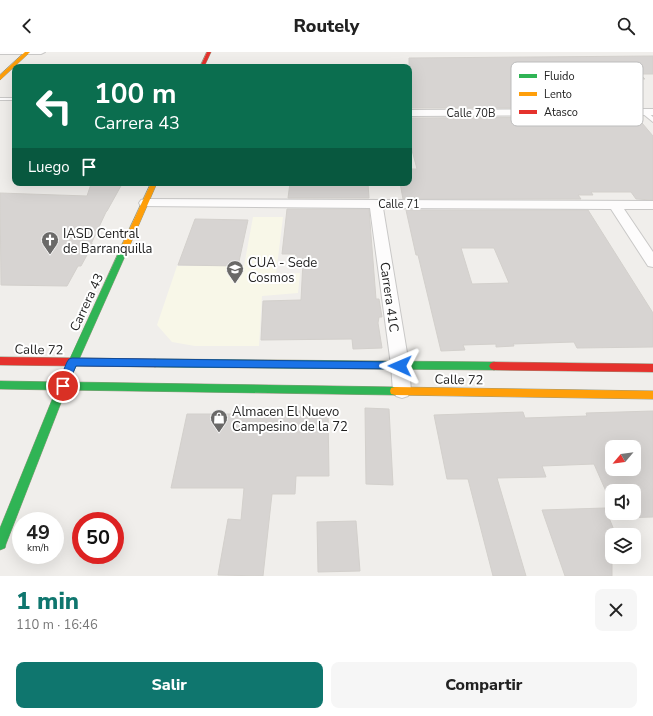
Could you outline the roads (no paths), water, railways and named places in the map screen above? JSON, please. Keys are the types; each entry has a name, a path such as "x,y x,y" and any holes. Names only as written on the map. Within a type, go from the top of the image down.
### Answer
{"main road":[{"path":"15,64 28,52"},
{"path":"203,64 209,52"},
{"path":"0,78 12,67"},
{"name":"Carrera 43","path":"0,544 72,362 153,186"},
{"name":"Calle 72","path":"0,361 653,368"},
{"name":"Calle 72","path":"0,385 653,395"}],"street":[{"path":"0,52 41,52"},
{"name":"Calle 70B","path":"412,113 511,113"},
{"name":"Calle 71","path":"145,203 653,205"},
{"name":"Carrera 41C","path":"376,204 400,366 402,391"},
{"path":"614,204 648,249 653,263"}],"lane":[{"path":"0,99 12,99"},
{"path":"649,112 653,120"}],"place":[{"name":"IASD Central de Barranquilla","path":"50,255"},
{"name":"CUA - Sede Cosmos","path":"235,284"},
{"name":"Almacen El Nuevo Campesino de la 72","path":"219,433"}]}
